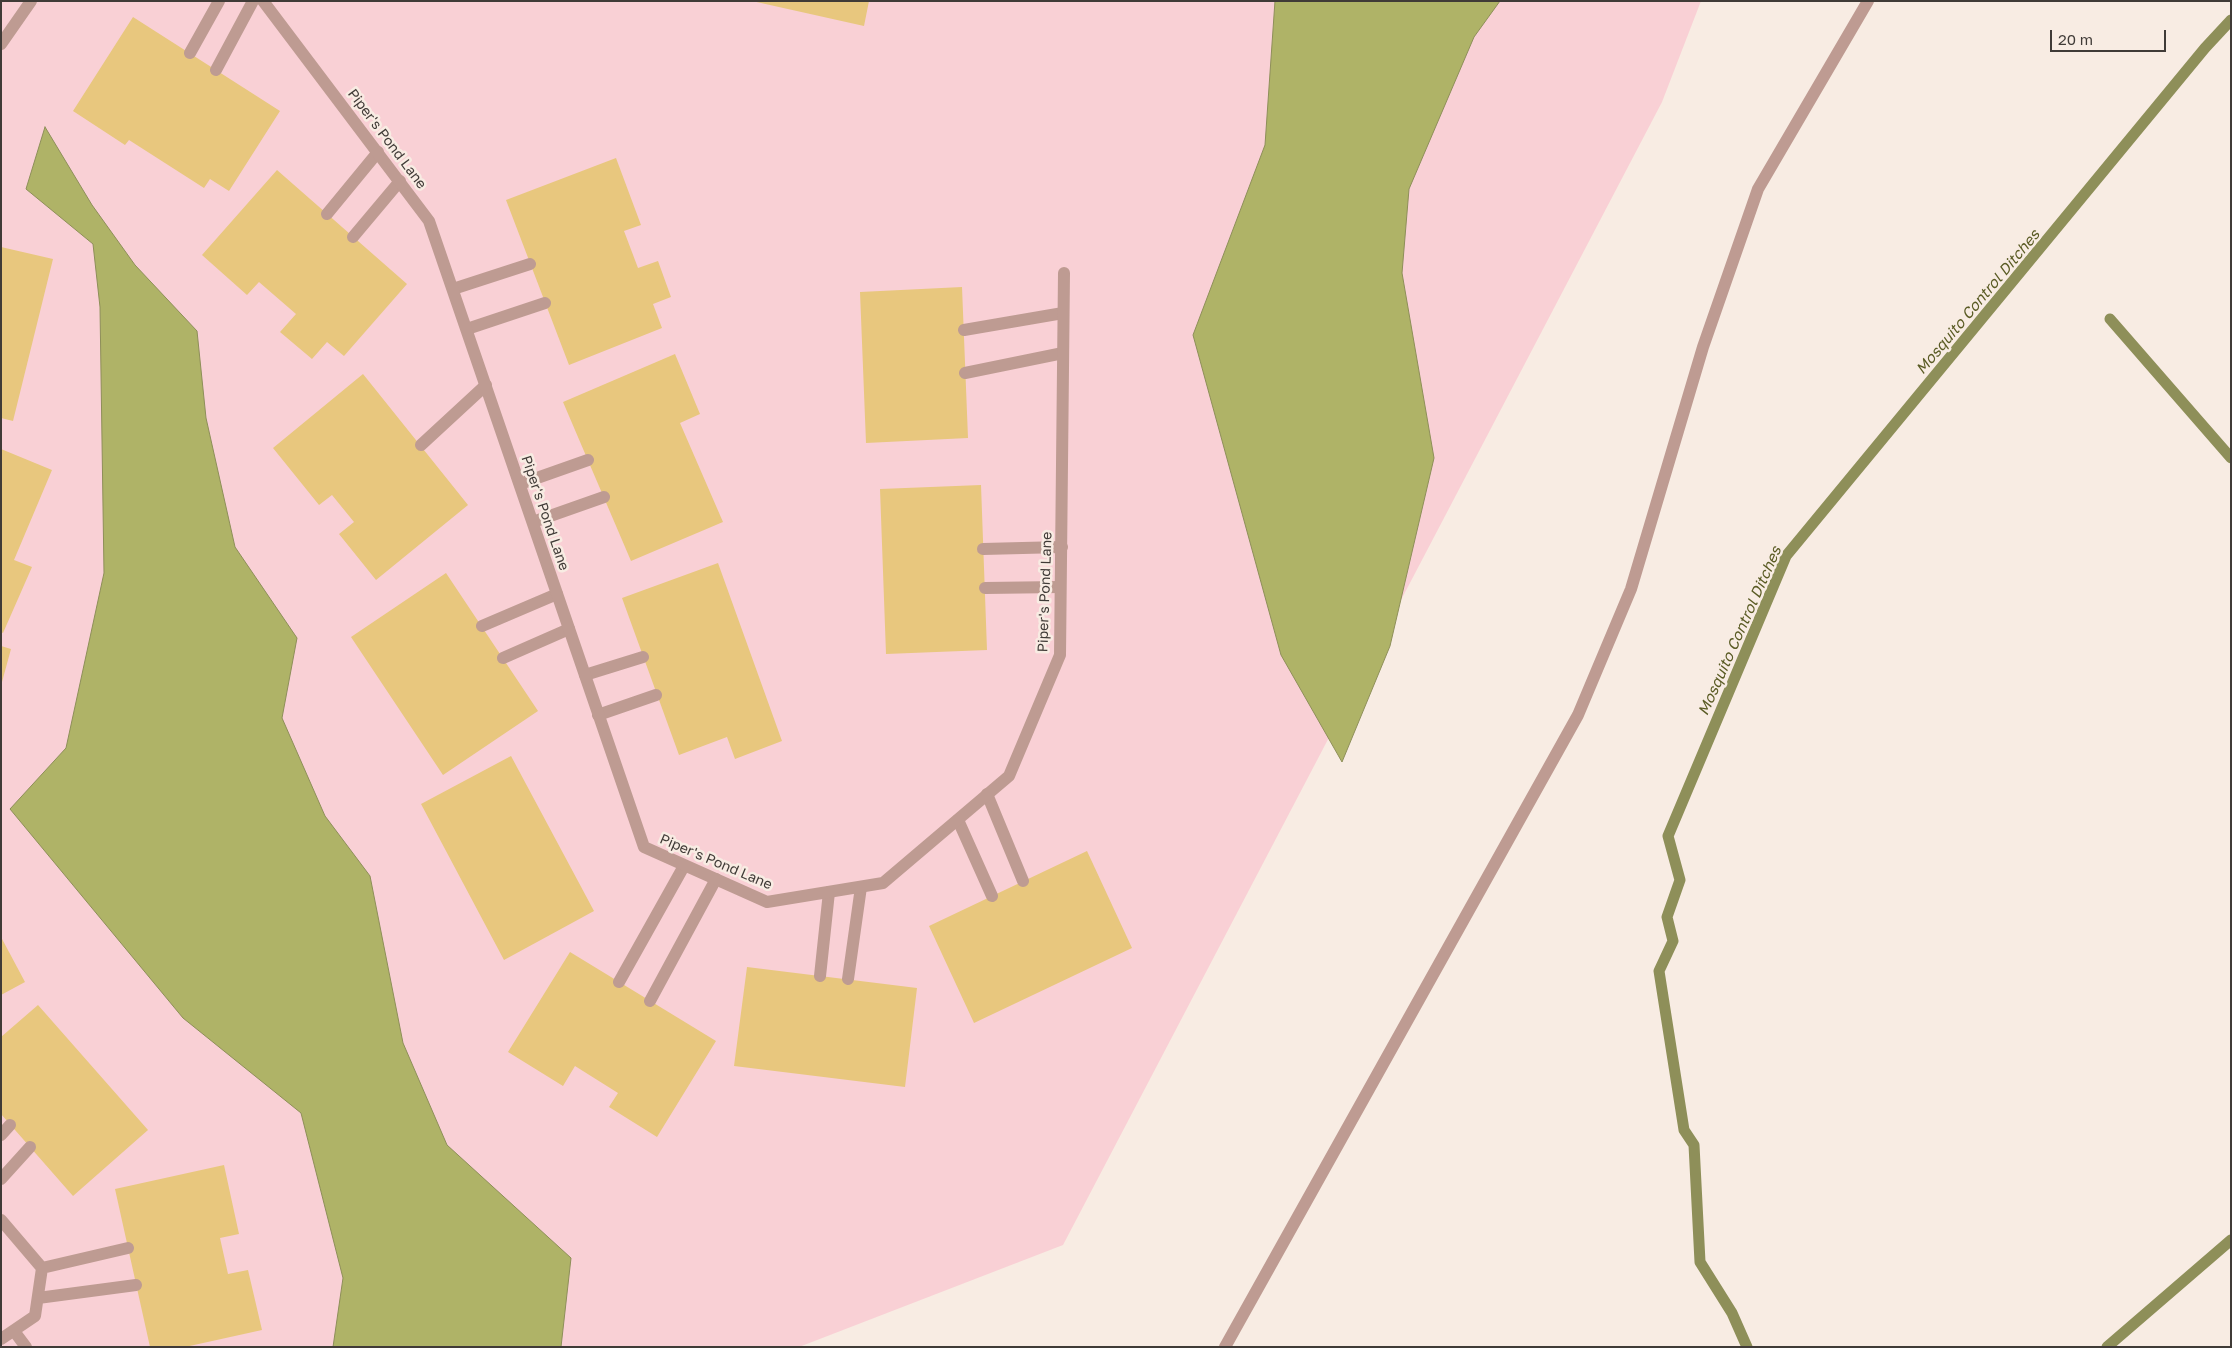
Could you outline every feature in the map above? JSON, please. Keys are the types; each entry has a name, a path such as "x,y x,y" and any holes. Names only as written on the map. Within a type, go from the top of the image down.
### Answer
{"street":[{"path":"1,44 31,1"},
{"path":"190,53 218,1"},
{"path":"216,70 253,1"},
{"name":"Piper's Pond Lane","path":"263,1 429,220 644,847 767,902 884,883 1009,776 1060,655 1064,273"},
{"path":"1225,1347 1578,715 1631,589 1704,348 1758,189 1868,1"},
{"path":"327,214 378,152"},
{"path":"353,237 400,181"},
{"path":"453,289 530,264"},
{"path":"467,329 545,303"},
{"path":"964,330 1063,313"},
{"path":"965,373 1063,353"},
{"path":"421,445 486,385"},
{"path":"520,484 588,460"},
{"path":"533,522 604,497"},
{"path":"983,549 1062,548"},
{"path":"985,588 1060,587"},
{"path":"482,626 557,594"},
{"path":"503,658 570,629"},
{"path":"585,675 642,657"},
{"path":"598,715 656,694"},
{"path":"987,794 1023,881"},
{"path":"958,820 992,896"},
{"path":"619,982 684,866"},
{"path":"650,1001 716,879"},
{"path":"848,979 861,887"},
{"path":"820,976 830,892"},
{"path":"1,1135 10,1125"},
{"path":"1,1179 30,1147"},
{"path":"1,1220 42,1268 35,1316 1,1339"},
{"path":"42,1268 128,1248"},
{"path":"38,1298 136,1285"},
{"path":"14,1331 26,1347"}],"shaded area":[{"path":"1,1 1701,1 1662,102 1063,1245 799,1347 1,1347"},
{"path":"1275,1 1500,1 1474,37 1409,189 1402,273 1434,458 1390,646 1342,762 1281,655 1193,335 1265,145"},
{"path":"45,127 92,205 135,265 197,331 206,418 235,547 297,638 282,718 325,816 370,876 403,1043 447,1145 571,1258 561,1347 333,1347 343,1278 301,1113 183,1018 10,809 66,748 104,573 100,307 93,244 26,189"}],"building":[{"path":"752,1 869,1 864,26"},
{"path":"133,17 280,111 229,191 210,179 204,188 129,140 125,145 73,111"},
{"path":"616,158 641,225 624,231 638,268 658,261 671,297 653,304 662,328 569,365 506,200"},
{"path":"277,170 407,284 344,356 327,342 312,359 280,332 296,314 259,282 247,295 202,255"},
{"path":"1,247 53,259 13,421 1,418"},
{"path":"962,287 968,438 866,443 860,292"},
{"path":"675,354 700,414 680,423 723,522 631,561 563,402"},
{"path":"363,374 468,505 376,580 339,534 354,522 332,495 319,505 273,448"},
{"path":"1,449 52,470 14,560 32,567 3,633 1,632"},
{"path":"981,485 987,650 886,654 880,489"},
{"path":"718,563 782,741 735,759 727,737 679,755 622,598"},
{"path":"446,573 538,711 443,775 351,637"},
{"path":"1,646 11,649 2,682 1,681"},
{"path":"511,756 594,911 504,960 421,804"},
{"path":"1087,851 1132,948 974,1023 929,926"},
{"path":"1,937 25,982 1,995"},
{"path":"570,952 716,1041 657,1137 609,1107 618,1093 575,1066 563,1086 508,1052"},
{"path":"747,967 917,988 905,1087 734,1066"},
{"path":"38,1005 148,1130 73,1196 1,1114 1,1037"},
{"path":"224,1165 239,1234 220,1238 228,1274 248,1270 262,1330 185,1347 150,1347 115,1189"}],"waterway":[{"name":"Mosquito Control Ditches","path":"1747,1347 1732,1313 1700,1262 1694,1145 1684,1130 1659,971 1673,941 1667,917 1680,880 1668,836 1786,556 2205,48 2231,20"},
{"name":"Mosquito Control Ditches","path":"2110,319 2231,458"},
{"name":"Mosquito Control Ditches","path":"2107,1347 2231,1240"}]}
